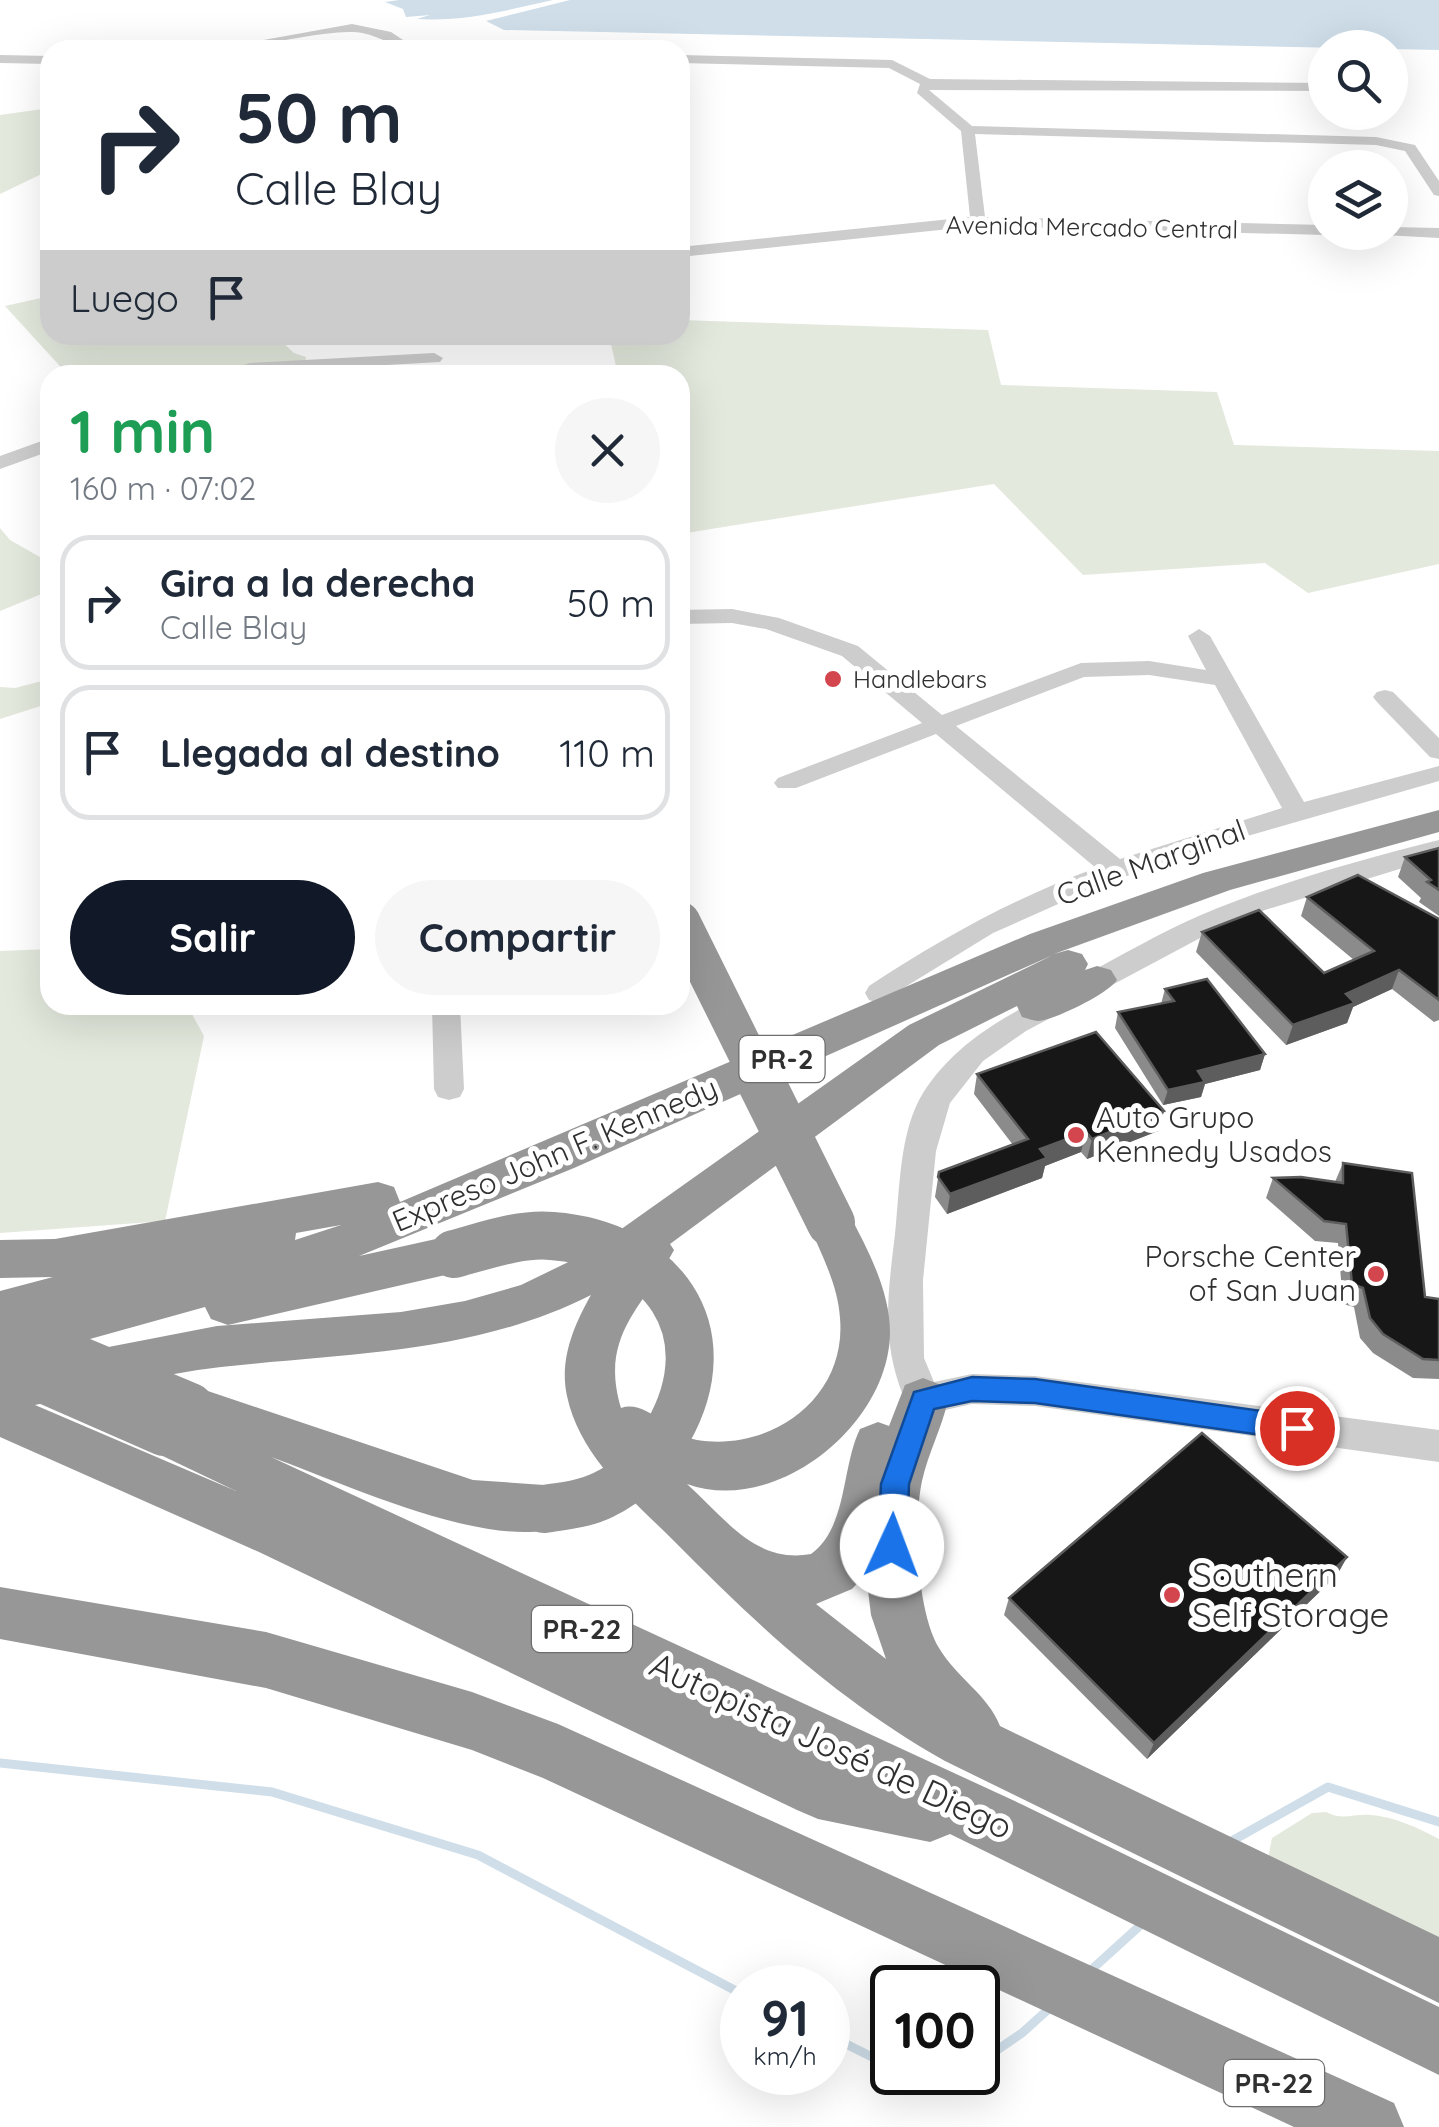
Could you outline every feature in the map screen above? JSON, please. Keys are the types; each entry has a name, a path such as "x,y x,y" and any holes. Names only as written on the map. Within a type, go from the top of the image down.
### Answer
{"highway":[{"name":"Expreso John F. Kennedy","path":"0,1311 247,1245 378,1200 1156,882 1439,796"},
{"name":"Expreso John F. Kennedy","path":"0,1344 226,1282 362,1236 662,1114 1036,948 1229,876 1439,821"},
{"path":"0,1390 216,1347 401,1332 498,1314 550,1294 606,1265 680,1214 827,1102 924,1035 1215,895 1229,876"},
{"path":"594,1342 600,1384 617,1416 638,1436 668,1455 710,1464 748,1466 784,1456 813,1436 838,1409 863,1356 862,1294 690,938"},
{"path":"827,1102 898,1075 1097,980"},
{"path":"0,1259 55,1258 378,1200"},
{"path":"680,1214 623,1282 604,1315 594,1342 590,1386 603,1423 656,1488 773,1605 842,1663 910,1709 1095,1804 1439,1971"},
{"path":"0,1413 165,1437 473,1504 544,1510 610,1492 650,1457 681,1413 692,1375 687,1323 678,1302 653,1272 614,1247 594,1241 549,1236 518,1238 188,1312 128,1308"},
{"path":"0,1344 66,1355 165,1437"},
{"path":"0,1360 165,1437 818,1789 1027,1840 1439,2042"},
{"path":"0,1403 66,1377"},
{"path":"732,1563 772,1581 798,1583 842,1566 856,1544 869,1470 879,1444 897,1417 924,1400"},
{"path":"924,1400 895,1484 891,1586 900,1624 915,1661 952,1712 1095,1804"},
{"name":"PR-22","path":"0,1612 266,1660 472,1721 558,1754 1370,2127"},
{"path":"0,1642 105,1630"}],"street":[{"path":"277,40 352,28 386,34 396,40"},
{"path":"0,59 40,60"},
{"path":"690,59 892,64 928,83 1308,86"},
{"path":"928,83 922,90 968,130 1376,141 1410,148 1439,192"},
{"path":"968,130 978,221"},
{"name":"Avenida Mercado Central","path":"690,251 978,221 1308,230"},
{"path":"1408,232 1439,233"},
{"path":"0,463 40,448"},
{"path":"690,617 732,616 771,623 850,650 1117,871"},
{"path":"1199,636 1297,812"},
{"path":"787,783 1081,670 1149,668 1220,679"},
{"path":"1385,697 1439,752"},
{"name":"Calle Marginal","path":"879,992 982,928 1117,871 1297,812 1439,773"},
{"path":"1439,848 1207,923 1016,1024 972,1053 935,1100 920,1151 906,1280 906,1358 924,1400 972,1389 1035,1391 1439,1446"},
{"path":"1346,875 1377,894"},
{"path":"446,1015 450,1089"}],"shaded area":[{"path":"553,0 452,19 417,19 430,15 406,17 403,9 385,2"},
{"path":"570,0 1439,0 1439,50 1408,49 1408,30 1308,30 1308,47 504,30 486,21"},
{"path":"40,109 40,175 0,194 0,115"},
{"path":"40,298 40,344 5,306"},
{"path":"690,320 988,330 1001,385 1217,392 1234,445 1439,451 1439,564 1308,593 1265,563 1083,575 994,484 690,532 690,365 616,365 611,345 690,345"},
{"path":"41,345 285,345 306,357 305,362 250,365 59,365"},
{"path":"0,528 10,540 40,557 40,595 0,611"},
{"path":"40,682 40,706 0,719 0,687 15,688"},
{"path":"40,949 40,1015 192,1015 204,1036 165,1221 0,1233 0,951"},
{"path":"1312,1813 1389,1818 1439,1839 1439,1943 1268,1858 1272,1838"}],"building":[{"path":"1439,848 1439,890 1405,857"},
{"path":"1358,875 1439,919 1439,1000 1399,970 1346,994 1355,1003 1293,1025 1202,932 1259,910 1324,973 1374,951 1307,897"},
{"path":"1207,979 1265,1054 1198,1071 1205,1082 1168,1090 1118,1012 1174,1001 1165,989"},
{"name":"Auto Grupo Kennedy Usados","path":"1096,1032 1164,1111 1092,1139 1086,1132 1040,1149 1047,1158 950,1194 938,1177 939,1172 1028,1139 977,1074"},
{"name":"Porsche Center of San Juan","path":"1343,1163 1412,1173 1425,1297 1439,1299 1439,1360 1423,1359 1383,1334 1370,1318 1363,1288 1352,1284 1346,1224 1324,1221 1273,1178 1343,1183"},
{"name":"Southern Self Storage","path":"1202,1433 1347,1557 1154,1743 1009,1598"}],"waterway":[{"path":"0,1763 272,1792 478,1855 720,1982"},
{"path":"1230,1842 1328,1787 1439,1822"},
{"path":"1090,1971 1144,1922"},
{"path":"1000,2048 1052,2006"},
{"path":"850,2046 870,2056"}],"place":[{"name":"Handlebars","path":"833,679"},
{"name":"Auto Grupo Kennedy Usados","path":"1076,1135"},
{"name":"Porsche Center of San Juan","path":"1376,1274"},
{"name":"Southern Self Storage","path":"1172,1595"}],"route":[{"path":"892,1546 895,1484 924,1400 951,1392 990,1388 1035,1391 1297,1428"}]}
